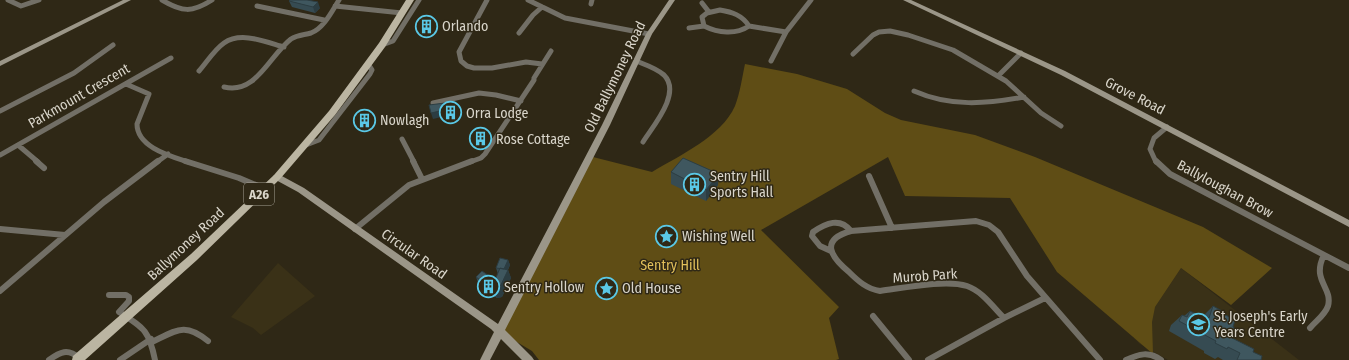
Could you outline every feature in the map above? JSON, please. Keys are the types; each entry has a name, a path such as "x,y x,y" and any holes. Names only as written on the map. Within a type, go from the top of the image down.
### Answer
{"main road":[{"name":"Ballymoney Road","path":"78,359 128,317 194,257 277,177 332,113 382,45 410,0"}],"street":[{"path":"8,0 21,6 39,0"},
{"path":"0,64 128,0"},
{"path":"162,0 173,7 190,11 199,8 212,0"},
{"path":"224,88 235,89 249,84 292,38 315,31 339,0"},
{"name":"Ballymoney Road","path":"382,45 393,41 419,0"},
{"path":"487,0 459,52 461,61 467,67 477,69 526,62 542,64"},
{"path":"528,0 565,18 649,34"},
{"name":"Old Ballymoney Road","path":"485,360 606,125 649,34 672,0"},
{"path":"771,62 786,32 811,0"},
{"name":"Grove Road","path":"906,0 1021,53 1167,127 1349,224"},
{"path":"702,3 709,12"},
{"path":"257,6 324,20"},
{"path":"335,6 402,13"},
{"path":"519,33 533,15 542,7"},
{"path":"704,26 702,17 709,12 720,11 732,13 744,19 749,26"},
{"path":"689,28 704,26 713,30 734,32 743,30 749,26 786,32"},
{"path":"853,54 876,33 884,31 898,32 953,50 998,76 1041,113 1062,126"},
{"path":"199,71 223,44 234,39 247,38 284,47"},
{"path":"0,111 98,58 113,45"},
{"path":"355,228 404,188 481,158 521,101 551,51"},
{"path":"998,76 1021,53"},
{"name":"Parkmount Crescent","path":"0,155 171,58"},
{"path":"636,61 652,66 662,72 668,79 670,88 667,101 643,142"},
{"path":"126,84 131,88 149,94 148,99 140,112 137,123 137,130 140,137 146,143 187,163 239,178 265,189"},
{"path":"914,91 935,100 975,104 988,104 1024,97"},
{"path":"433,103 479,93 496,95 521,101"},
{"name":"Ballyloughan Brow","path":"1167,127 1154,138 1150,149 1152,156 1162,168 1170,174 1349,268"},
{"path":"402,139 422,180"},
{"path":"18,145 44,168"},
{"path":"0,291 104,202 168,154"},
{"path":"869,176 892,228"},
{"name":"Circular Road","path":"277,177 301,190 494,326 529,360"},
{"name":"Murob Park","path":"851,231 844,224 834,221 825,224 813,232 812,236 822,249 831,251 836,261 860,283 870,289 884,291 918,286 969,286 981,294 1004,318"},
{"path":"831,251 836,238 851,231 976,221 987,224 999,234 1027,276 1100,360"},
{"path":"0,229 65,235"},
{"path":"1310,328 1323,314 1328,304 1328,295 1319,272 1319,266 1324,255"},
{"path":"109,295 128,296 129,301 119,312 142,327 151,340 155,360"},
{"path":"928,360 1004,318 1045,298"},
{"path":"873,316 909,360"},
{"path":"120,360 151,340 179,330 193,330 208,341"},
{"name":"Ballymoney Road","path":"49,360 58,354 68,351 74,352 78,359"},
{"path":"1126,360 1136,354 1144,353 1153,354 1161,360"}],"shaded area":[{"path":"278,263 315,296 261,335 253,328 231,317"},
{"name":"St Joseph's Early Years Centre","path":"1181,268 1299,360 1168,360 1140,344 1134,338"}],"green space":[{"name":"Sentry Hill","path":"745,64 797,74 847,89 885,113 901,120 975,135 1035,157 1203,227 1272,268 1231,305 1181,268 1155,307 1152,322 1153,354 1057,272 1010,198 905,196 888,157 761,230 839,307 829,318 839,359 539,360 532,351 500,332 593,157 652,172 687,152 710,136 729,117 737,101"}],"building":[{"path":"307,0 318,2 313,7 289,1"},
{"path":"453,102 455,109 451,110 452,112 445,114 444,110 431,113 429,105"},
{"path":"362,110 368,111 361,119 356,117"},
{"path":"478,128 487,131 482,139 472,136"},
{"path":"683,158 719,174 706,190 671,172"},
{"path":"500,258 508,260 504,269 496,268"},
{"path":"500,268 508,270 499,289 494,290 476,277 482,271 495,280"},
{"path":"1213,306 1235,320 1233,327 1235,328 1232,338 1254,349 1253,352 1262,356 1261,360 1237,360 1240,353 1215,343 1216,341 1179,321 1182,315 1187,317 1190,311 1205,318 1205,316 1209,318"}],"place":[{"name":"Orlando","path":"426,26"},
{"name":"Orra Lodge","path":"450,113"},
{"name":"Nowlagh","path":"364,120"},
{"name":"Rose Cottage","path":"481,139"},
{"name":"Sentry Hill Sports Hall","path":"694,184"},
{"name":"Wishing Well","path":"666,236"},
{"name":"Sentry Hollow","path":"488,287"},
{"name":"Old House","path":"606,288"},
{"name":"St Joseph's Early Years Centre","path":"1198,324"}]}
